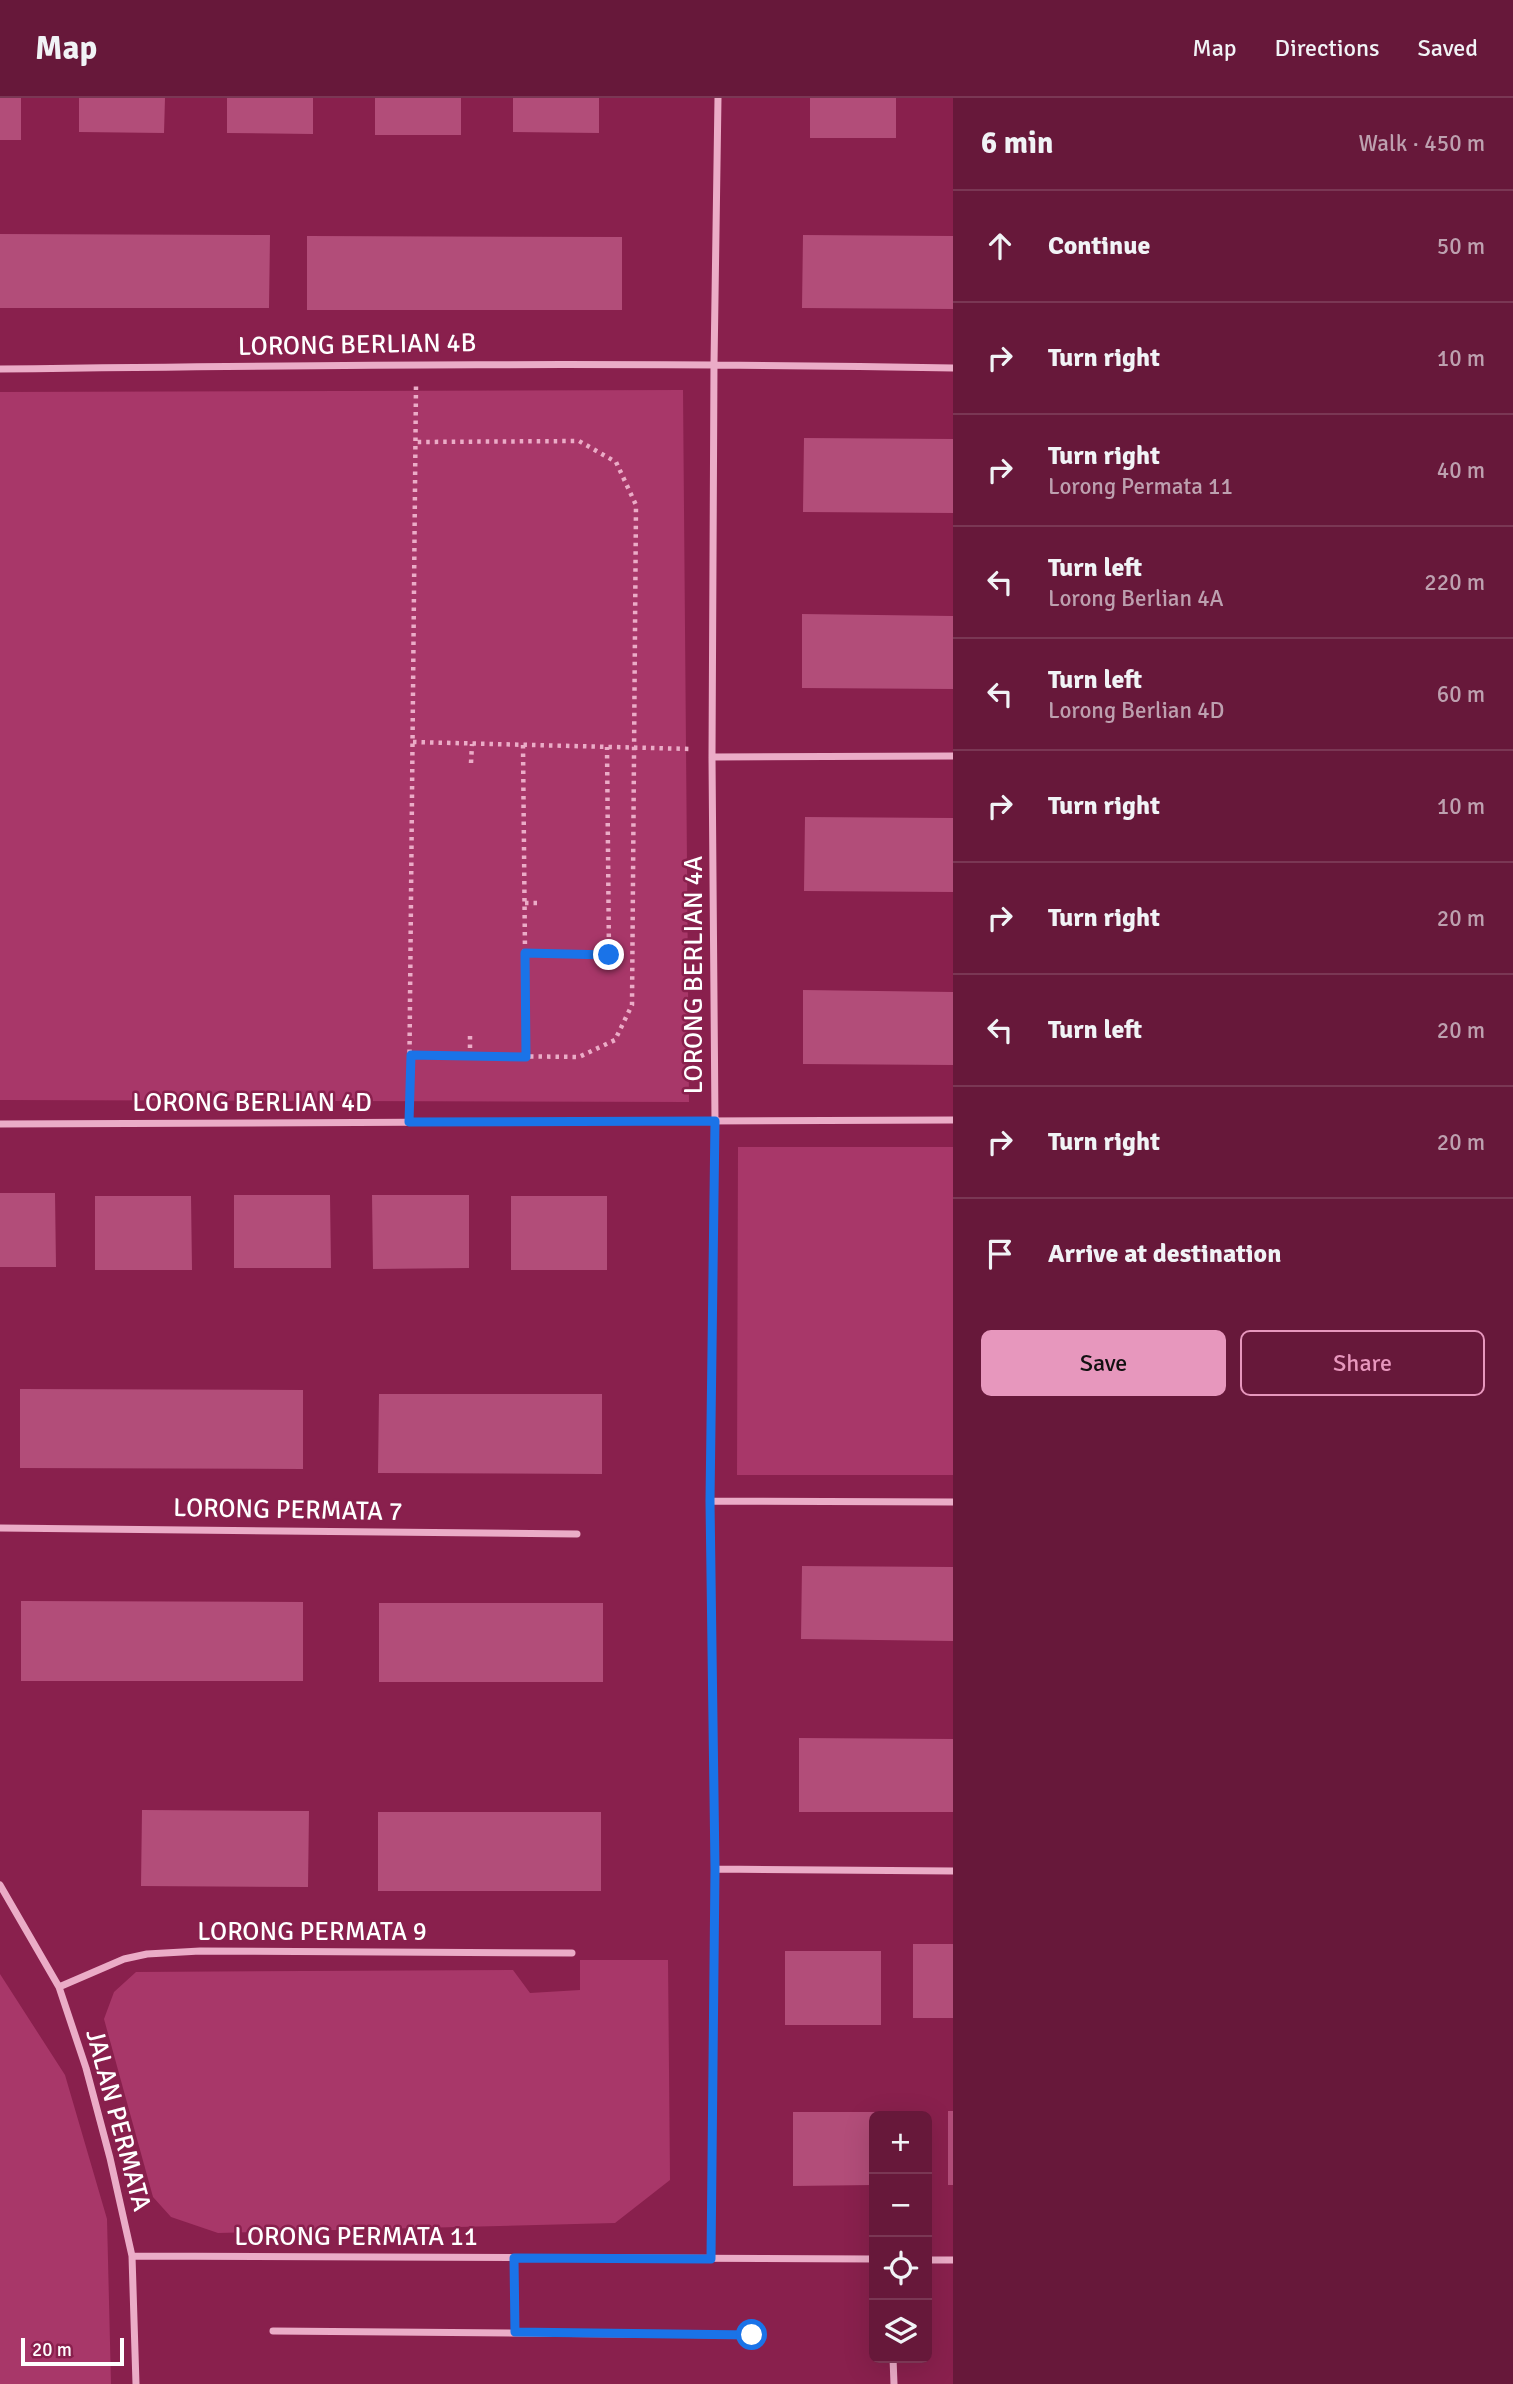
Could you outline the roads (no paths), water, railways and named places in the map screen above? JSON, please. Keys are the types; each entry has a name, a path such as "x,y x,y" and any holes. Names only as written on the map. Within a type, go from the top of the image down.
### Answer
{"street":[{"name":"LORONG BERLIAN 4A","path":"711,2259 715,1869 710,1501 715,1121 713,363 718,98"},
{"name":"LORONG BERLIAN 4B","path":"0,369 713,363"},
{"path":"713,363 953,368"},
{"path":"712,753 953,756"},
{"name":"LORONG BERLIAN 4D","path":"0,1124 953,1120"},
{"path":"710,1501 953,1502"},
{"name":"LORONG PERMATA 7","path":"0,1528 577,1534"},
{"path":"715,1869 953,1871"},
{"name":"JALAN PERMATA","path":"0,1885 59,1987 86,2068 132,2256 136,2384"},
{"name":"LORONG PERMATA 9","path":"59,1987 124,1959 147,1954 200,1951 572,1953"},
{"name":"LORONG PERMATA 11","path":"132,2256 869,2259"},
{"path":"514,2258 515,2332"},
{"path":"932,2260 953,2260"},
{"path":"273,2331 752,2335"},
{"path":"894,2363 894,2384"}]}
